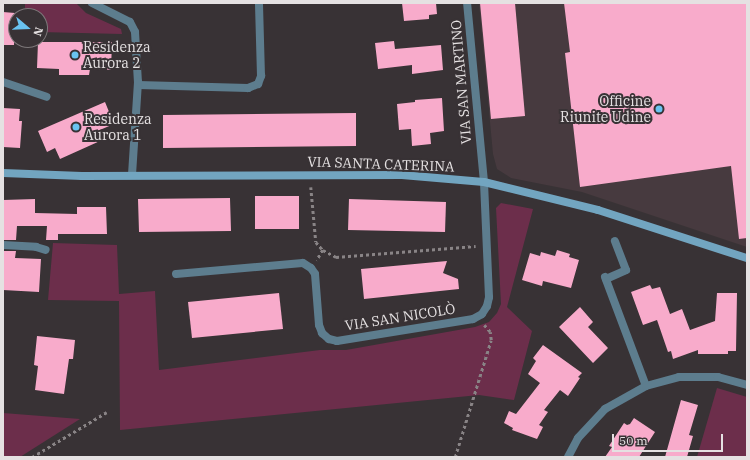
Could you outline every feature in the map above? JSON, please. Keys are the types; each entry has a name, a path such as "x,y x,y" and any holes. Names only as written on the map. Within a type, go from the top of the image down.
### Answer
{"street":[{"path":"92,3 130,22 135,32 138,85 132,175"},
{"path":"138,85 248,88 258,84 261,76 259,3"},
{"name":"VIA SAN MARTINO","path":"467,3 484,182"},
{"path":"3,82 47,97"},
{"name":"VIA SANTA CATERINA","path":"3,173 132,175 402,175 484,182 598,210 747,258"},
{"name":"VIA SAN NICOLÒ","path":"311,268 315,274 319,325 322,333 329,339 337,341 473,319 482,314 487,306 489,297 484,182"},
{"path":"615,241 626,270 605,278 646,386"},
{"path":"3,245 36,247 46,250"},
{"path":"176,274 294,263 303,263 311,268"},
{"path":"568,457 578,438 605,409 646,386 679,377 718,377 747,385"}],"path":[{"path":"310,174 316,242 323,250 336,257 486,245"},
{"path":"311,268 323,250"},
{"path":"455,457 491,340 490,332 485,326 473,319"},
{"path":"32,457 107,412"}],"shaded area":[{"path":"25,3 76,3 86,13 121,29 122,34 48,32 48,8 25,8"},
{"path":"479,3 747,3 747,247 582,192 511,178 497,169 493,154"},
{"path":"501,203 533,209 507,307 532,331 514,400 479,395 120,430 119,301 48,300 53,243 117,245 119,294 155,291 159,370 320,350 346,350 475,327 489,322 497,313 501,304 496,208"},
{"path":"717,388 747,397 747,457 697,457"},
{"path":"3,413 80,419 20,457 3,457"}],"building":[{"path":"402,3 436,3 437,14 429,15 429,19 404,21"},
{"path":"480,3 515,3 525,116 491,119"},
{"name":"Officine Riunite Udine","path":"564,3 747,3 747,238 739,239 731,166 580,187 565,53 570,52"},
{"path":"3,12 8,12 8,45 3,45"},
{"path":"394,41 395,49 441,45 443,70 412,74 412,65 378,69 375,43"},
{"name":"Residenza Aurora 2","path":"48,42 112,42 111,70 90,69 89,75 59,75 59,69 37,68 38,48 48,48"},
{"path":"442,98 444,131 430,133 431,144 412,146 411,129 399,130 397,104 415,102 415,100"},
{"name":"Residenza Aurora 1","path":"105,102 114,124 95,132 100,141 60,159 55,148 47,152 38,131"},
{"path":"3,108 20,109 19,121 22,121 20,148 3,147"},
{"path":"356,113 356,146 163,148 163,115"},
{"path":"255,196 299,196 299,229 255,229"},
{"path":"230,198 231,231 139,232 138,199"},
{"path":"35,199 35,213 77,214 77,207 106,207 107,234 58,234 58,240 46,240 47,226 17,226 16,240 4,240 3,200"},
{"path":"349,199 446,202 445,232 348,230"},
{"path":"557,250 570,254 569,257 579,260 571,288 543,281 542,286 522,280 530,253 540,256 541,252 555,256"},
{"path":"3,251 16,251 15,258 41,259 39,292 3,290"},
{"path":"447,261 443,273 458,279 459,289 364,299 361,269"},
{"path":"650,285 652,289 660,287 670,314 682,309 690,330 715,321 717,293 737,293 736,351 728,351 728,354 698,354 698,350 673,359 671,351 668,352 657,320 643,325 631,292"},
{"path":"279,293 283,329 192,338 188,302"},
{"path":"580,307 593,322 588,327 608,348 593,363 559,327"},
{"path":"37,336 75,340 73,359 69,359 64,394 35,390 38,366 34,365"},
{"path":"543,345 582,373 578,377 580,378 568,396 560,390 544,410 548,412 539,425 543,427 537,439 512,430 513,428 504,423 509,411 516,414 540,383 528,374 536,361 533,358"},
{"path":"681,400 698,405 689,435 693,436 687,457 665,457"},
{"path":"634,418 655,432 639,457 605,457 612,447 609,446 624,423 627,425 630,424"}],"place":[{"name":"Residenza Aurora 2","path":"75,55"},
{"name":"Officine Riunite Udine","path":"659,109"},
{"name":"Residenza Aurora 1","path":"76,127"}]}
